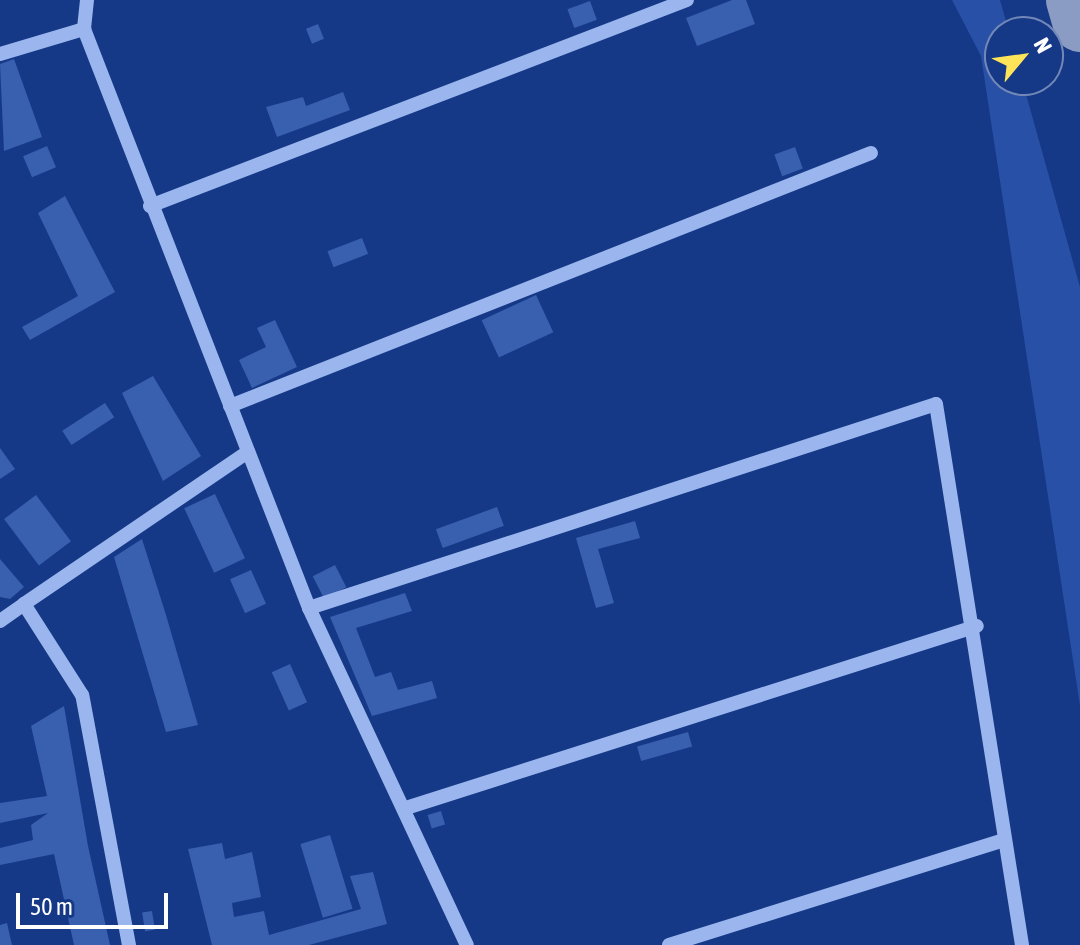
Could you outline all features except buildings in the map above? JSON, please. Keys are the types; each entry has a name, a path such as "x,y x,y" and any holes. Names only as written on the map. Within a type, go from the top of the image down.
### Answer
{"street":[{"path":"87,0 84,29 150,206 309,608 406,808 467,945"},
{"path":"150,206 687,0"},
{"path":"0,54 84,29"},
{"path":"230,406 871,153"},
{"path":"309,608 936,404 977,626 1022,945"},
{"path":"0,621 248,452"},
{"path":"24,604 82,695 129,945"},
{"path":"406,808 977,626"},
{"path":"669,945 1005,840"}],"shaded area":[{"path":"952,0 1000,0 1004,16 984,16 984,76 981,56"},
{"path":"987,96 1026,96 1080,287 1080,706"}],"taxiway":[{"path":"1073,0 1080,25"}]}
